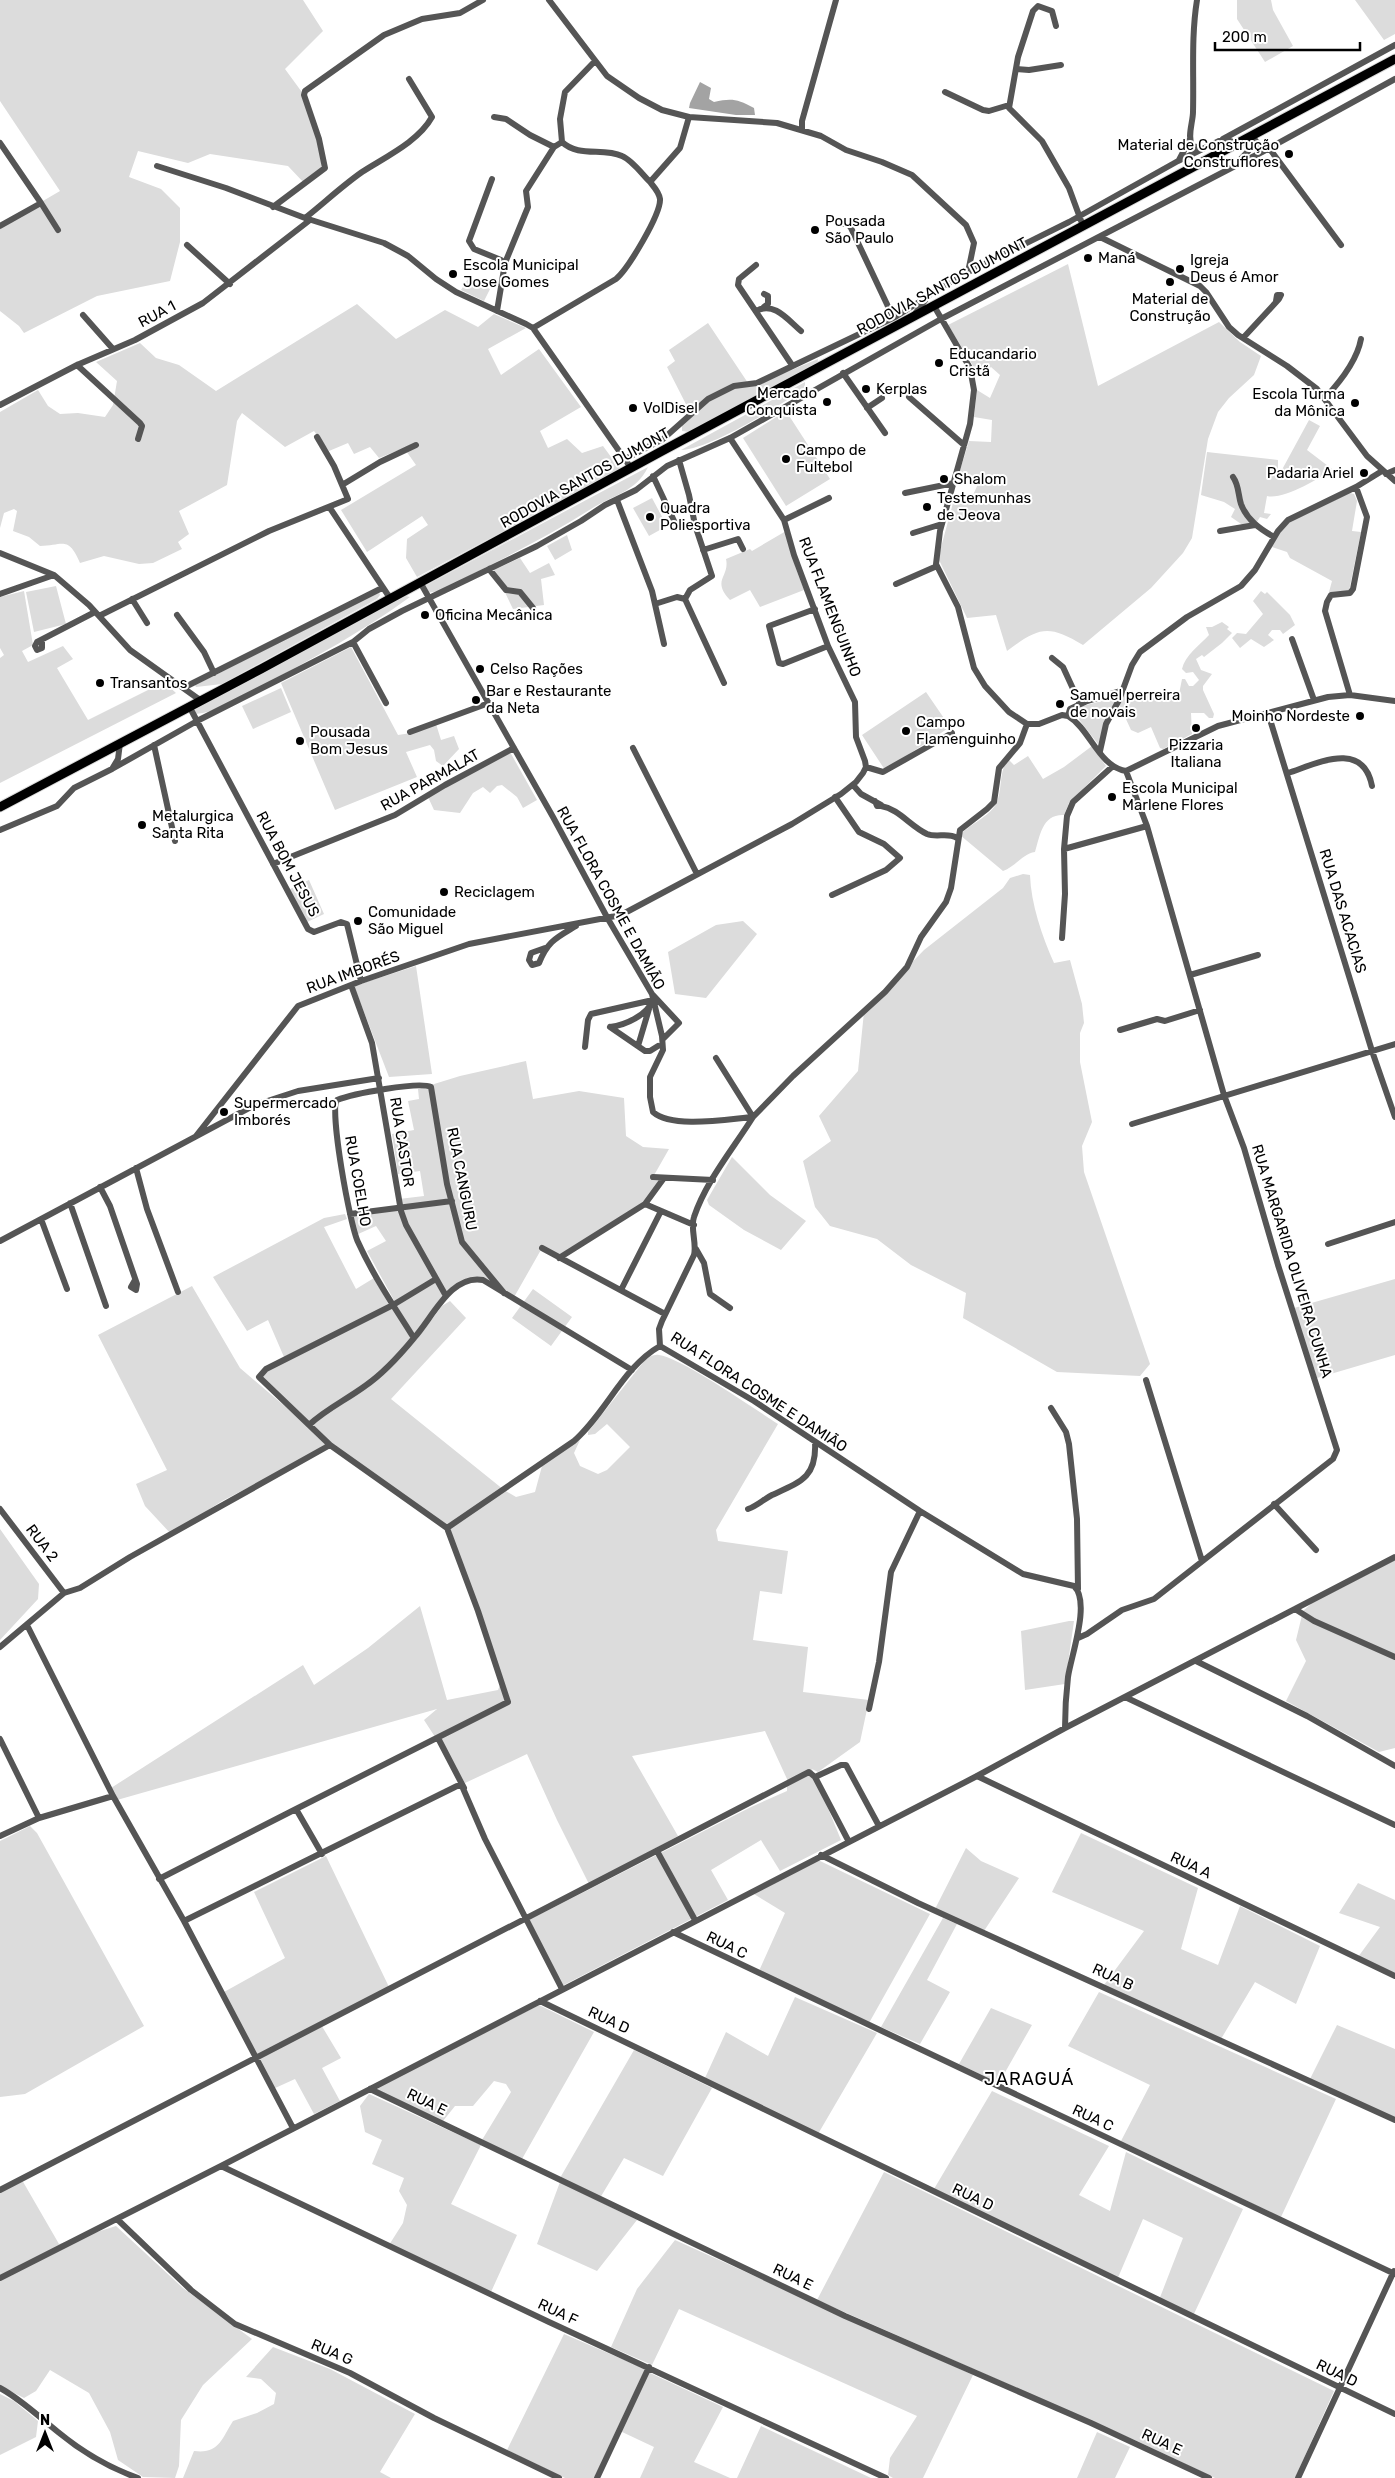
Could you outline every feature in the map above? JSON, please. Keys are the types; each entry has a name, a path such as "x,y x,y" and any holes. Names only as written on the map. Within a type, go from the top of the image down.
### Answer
{"highway":[{"name":"RODOVIA SANTOS DUMONT","path":"0,807 1395,59"}],"street":[{"path":"273,207 325,168 319,139 304,95 305,91 384,35 422,19 460,13 483,0"},
{"path":"548,0 607,76 638,98 668,113 689,117 777,122 822,136 846,150 882,162 912,175 966,225 974,243 968,272"},
{"path":"802,129 802,121 836,0"},
{"path":"1178,161 1190,139 1193,114 1193,20 1197,0"},
{"path":"1009,105 1016,70 1033,11 1038,6 1052,11 1056,26"},
{"path":"625,459 663,439 708,399 734,386 757,383 893,317 968,272 1081,215 1395,44"},
{"path":"562,142 560,119 565,92 595,61"},
{"path":"1016,70 1061,65"},
{"name":"RUA 1","path":"0,405 77,365 178,318 230,284 308,219 341,188 400,147 428,124 432,117 409,79"},
{"path":"0,830 57,806 74,788 197,721 353,642 369,629 428,598 537,546 581,522 605,505 636,490 653,476 678,460 730,438 941,319 1269,148 1395,79"},
{"path":"945,92 983,110 989,111 1009,105"},
{"path":"1009,105 1042,141 1069,188 1084,226"},
{"path":"1266,129 1276,109"},
{"path":"494,117 506,119 530,135 554,146"},
{"path":"650,182 680,148 689,117"},
{"path":"1252,136 1259,145 1269,148 1341,245"},
{"path":"1233,167 1252,147 1252,136"},
{"path":"1190,139 1192,146 1202,148"},
{"path":"1219,141 1228,140 1238,144"},
{"path":"497,311 503,270 528,206 526,191 554,146 562,142"},
{"path":"533,328 620,276 658,210 659,196 650,182 623,156 610,153 586,152 562,142"},
{"path":"0,143 58,230"},
{"path":"157,166 208,182 273,207 397,249 456,292 533,328 631,468"},
{"path":"492,179 469,241 474,249 501,260 503,270"},
{"path":"1119,207 1120,194"},
{"path":"0,225 41,203"},
{"path":"844,224 848,224 851,228 893,317"},
{"path":"1100,237 1200,286 1229,327 1242,338 1300,375 1325,398 1353,438 1395,482"},
{"path":"187,245 230,284"},
{"path":"756,265 739,279 738,285 792,365"},
{"path":"756,311 768,304 768,296 764,294"},
{"path":"912,318 930,294"},
{"path":"1242,338 1276,301"},
{"path":"934,306 964,356 973,379 974,402 937,546 937,566 961,615 976,672 985,686 1005,709 1027,724 1039,724 1062,715 1068,716 1078,724 1112,766 1130,770 1212,729 1314,700 1336,695 1350,695 1395,701"},
{"path":"763,308 768,307 785,316 801,331"},
{"path":"84,315 113,349"},
{"path":"1325,398 1340,382 1356,354 1361,339"},
{"path":"77,365 140,423 142,426 138,439"},
{"path":"843,373 885,433"},
{"path":"868,408 882,398"},
{"path":"909,398 964,445"},
{"path":"42,640 132,599 269,531 330,508 348,499 317,437"},
{"name":"RUA FLAMENGUINHO","path":"730,438 784,520 828,646 855,702 855,731 866,767"},
{"path":"342,485 380,462 416,446"},
{"path":"678,460 712,576 690,590 685,599"},
{"path":"1100,751 1106,724 1132,665 1140,652 1187,617 1241,586 1255,570 1283,524 1294,516 1384,472 1395,470"},
{"path":"653,476 675,523"},
{"path":"1233,477 1242,506 1255,526 1274,537"},
{"path":"905,493 954,483"},
{"path":"1350,695 1325,611 1327,602 1332,595 1350,593 1353,589 1367,517 1356,487"},
{"path":"784,520 829,498"},
{"path":"617,500 655,604 664,644"},
{"path":"330,508 390,598"},
{"path":"913,533 942,524"},
{"path":"1220,531 1255,526"},
{"path":"703,550 738,539 742,549"},
{"path":"0,553 54,575 75,591 130,650 200,700"},
{"path":"896,584 937,566"},
{"path":"489,569 506,590 520,592 533,608"},
{"path":"0,594 54,575"},
{"name":"RUA FLORA COSME E DAMIÃO","path":"420,582 653,997 663,1050 650,1077 651,1106 655,1114 664,1118 692,1121 753,1117"},
{"path":"183,688 382,588"},
{"path":"655,604 677,597 685,599"},
{"path":"132,599 147,623"},
{"path":"685,599 724,683"},
{"path":"814,609 770,625 769,630 779,663 782,664 828,646"},
{"path":"177,615 204,652 214,673"},
{"path":"1292,639 1314,700"},
{"path":"353,642 386,703"},
{"path":"1052,658 1063,667 1080,704"},
{"path":"1068,716 1070,709 1080,704 1121,691"},
{"path":"410,732 489,704"},
{"name":"RUA BOM JESUS","path":"189,706 308,929 314,932 341,922 346,923 361,982"},
{"name":"RUA DAS ACACIAS","path":"1268,713 1372,1051 1395,1117"},
{"path":"716,1058 753,1117 793,1076 885,992 907,967 920,937 946,902 951,888 957,838 960,830 987,810 994,802 999,768 1020,743 1027,724"},
{"path":"608,919 621,915 792,824 852,785 866,767 884,772 952,733"},
{"path":"112,769 118,759 120,743"},
{"path":"154,745 175,841"},
{"name":"RUA PARMALAT","path":"274,864 395,815 444,785 514,748"},
{"path":"633,748 697,874"},
{"path":"1288,773 1330,759 1343,757 1363,766 1372,786"},
{"path":"1062,938 1065,894 1064,850 1067,816 1072,802 1112,766"},
{"name":"RUA MARGARIDA OLIVEIRA CUNHA","path":"1078,1638 1122,1610 1154,1599 1332,1460 1337,1447 1278,1265 1244,1148 1224,1094 1130,770"},
{"path":"852,785 861,794 878,804 892,808 915,827 929,835 953,835 957,838"},
{"path":"832,895 886,870 900,858 884,844 859,832 835,797"},
{"path":"1064,850 1147,826"},
{"name":"RUA IMBORÉS","path":"196,1136 262,1053 292,1011 307,1002 469,944 535,930 608,919"},
{"path":"545,948 580,924"},
{"path":"1190,975 1258,955"},
{"name":"RUA CASTOR","path":"351,985 372,1043 382,1090 400,1208 406,1225 446,1296"},
{"path":"638,1046 653,997"},
{"path":"653,997 679,1023 662,1039"},
{"path":"585,1047 591,1014 653,997"},
{"path":"649,1009 620,1026 610,1027 638,1046 650,1051 658,1046"},
{"path":"1120,1030 1157,1019 1165,1022 1200,1010"},
{"path":"1132,1124 1181,1111 1224,1094 1395,1044"},
{"path":"1,1237 41,1219 254,1105 298,1091 379,1078"},
{"name":"RUA CANGURU","path":"382,1090 424,1085 431,1087 452,1201 462,1242 504,1292"},
{"name":"RUA COELHO","path":"382,1090 339,1098 334,1103 350,1214 357,1241 414,1338"},
{"name":"RUA FLORA COSME E DAMIÃO","path":"753,1117 713,1180 693,1219 696,1249 683,1281 659,1329 660,1346 715,1376 920,1511 1023,1574 1074,1586 1078,1589"},
{"path":"136,1168 148,1209 178,1292"},
{"path":"653,1177 713,1180"},
{"path":"560,1258 645,1204 664,1178"},
{"path":"100,1187 116,1223 135,1280"},
{"path":"350,1214 452,1201"},
{"path":"70,1203 106,1306"},
{"path":"645,1204 694,1225"},
{"path":"621,1290 661,1211"},
{"path":"41,1219 67,1289"},
{"path":"1328,1244 1395,1222"},
{"path":"542,1248 665,1314"},
{"path":"696,1249 704,1263 710,1294 730,1308"},
{"path":"309,1425 324,1412 375,1378 414,1338 446,1296 459,1284 473,1278 483,1280 504,1292 632,1370"},
{"path":"160,1879 508,1702 478,1611 447,1528 330,1445 260,1380 261,1372 393,1305 436,1279"},
{"path":"447,1528 574,1441 603,1410 632,1370 646,1355 660,1346"},
{"path":"1146,1380 1202,1561"},
{"path":"1051,1408 1066,1432 1069,1444 1077,1519 1078,1589 1080,1599 1078,1638 1069,1670 1065,1728"},
{"path":"748,1509 792,1487 808,1474 815,1463 815,1442"},
{"path":"0,1647 64,1593 80,1588 130,1557 330,1445"},
{"path":"1274,1504 1316,1550"},
{"name":"RUA 2","path":"0,1509 64,1593"},
{"path":"869,1709 891,1572 920,1511"},
{"path":"0,2278 117,2220 880,1826 1395,1557"},
{"path":"1295,1609 1314,1620 1395,1657"},
{"path":"27,1625 113,1796 184,1921 293,2128"},
{"path":"1196,1661 1307,1716 1395,1766"},
{"path":"1125,1697 1395,1825"},
{"path":"438,1738 464,1788 485,1839 525,1920 562,1989"},
{"path":"0,1739 39,1818"},
{"path":"815,1777 841,1765 846,1765 880,1826"},
{"path":"0,2190 809,1772 815,1777 849,1842"},
{"name":"RUA A","path":"976,1776 1395,1976"},
{"path":"184,1921 457,1786 464,1788"},
{"path":"0,1836 39,1818 113,1796"},
{"path":"296,1809 322,1854"},
{"path":"657,1851 695,1920"},
{"name":"RUA B","path":"821,1855 918,1903 1395,2120"},
{"name":"RUA C","path":"673,1932 753,1972 1394,2272"},
{"name":"RUA D","path":"540,2001 1395,2414"},
{"name":"RUA E","path":"370,2089 846,2316 1091,2423 1209,2478"},
{"name":"RUA F","path":"222,2166 542,2319 886,2478"},
{"name":"RUA G","path":"117,2220 191,2290 235,2324 350,2373 434,2418 559,2478"},
{"path":"1298,2478 1394,2272"},
{"path":"597,2478 649,2367"},
{"path":"0,2388 25,2403 77,2446 118,2470 138,2478"}],"shaded area":[{"path":"0,0 303,0 323,31 285,69 304,95 319,139 322,172 305,184 288,166 210,154 188,163 138,151 129,177 161,189 180,208 180,242 170,281 97,296 24,333 19,326 0,311 0,226 60,191 0,101"},
{"path":"1237,0 1271,0 1273,10 1293,46 1265,62 1237,19"},
{"path":"1355,0 1395,0 1395,34 1384,40"},
{"path":"700,82 711,88 709,99 714,102 725,100 739,101 754,108 755,115 736,115 689,108"},
{"path":"1068,264 1098,386 1219,322 1240,342 1261,356 1254,375 1229,398 1218,412 1208,439 1192,538 1183,553 1151,588 1083,645 1061,634 1044,631 1027,637 1007,651 996,615 967,618 939,560 953,503 969,504 978,484 971,478 958,477 969,441 991,442 992,420 974,417 977,390 990,398 1000,375 991,367 985,372 975,369 948,325"},
{"path":"468,279 490,289 484,301 461,290"},
{"path":"357,304 396,339 445,310 478,327 494,314 526,328 488,349 501,375 539,349 581,407 540,431 548,448 567,439 582,453 603,446 614,461 621,461 619,470 417,577 406,558 407,539 428,525 422,516 367,552 341,510 416,465 404,448 379,458 370,447 354,454 348,443 329,451 314,431 285,447 242,413 237,421 227,485 179,511 189,534 178,542 182,549 153,563 139,564 104,556 80,563 76,554 68,545 40,546 29,537 13,531 17,511 14,509 4,513 0,528 0,412 38,390 48,406 60,414 78,413 105,417 113,405 117,381 96,362 140,343 156,358 179,365 216,391"},
{"path":"708,323 748,383 738,383 691,414 667,367 675,361 669,350"},
{"path":"818,359 817,365 689,432 682,431 682,425 708,402 734,388 753,386"},
{"path":"805,382 805,388 727,435 694,448 681,450"},
{"name":"Campo de Fultebol","path":"786,411 830,479 786,506 743,438"},
{"path":"1309,420 1320,426 1307,450 1332,469 1291,492 1267,496 1264,513 1271,514 1267,519 1260,517 1255,525 1244,526 1231,517 1235,509 1224,502 1201,495 1207,452 1278,460 1278,477"},
{"path":"648,467 630,488 535,542 439,591 427,593 423,587"},
{"path":"1350,493 1354,494 1357,501 1352,531 1361,532 1349,591 1329,592 1332,581 1290,558 1287,552 1272,547 1280,531 1293,520"},
{"name":"Quadra Poliesportiva","path":"652,498 667,526 649,536 633,508"},
{"path":"786,531 796,569 804,590 760,607 750,590 730,600 721,583 726,570 726,559 750,549 752,551"},
{"path":"567,535 572,550 555,560 547,546"},
{"path":"520,558 530,573 549,563 555,575 541,579 544,605 513,609 494,570"},
{"path":"56,586 66,624 34,632 26,592"},
{"path":"24,591 33,645 22,651 28,662 63,646 73,659 57,668 88,720 164,682 176,693 0,783 0,658 4,655 0,648 0,597"},
{"path":"1261,591 1265,594 1267,592 1290,615 1295,625 1283,634 1280,630 1272,630 1268,635 1274,640 1264,647 1251,639 1240,648 1232,638 1237,633 1246,634 1263,614 1253,601"},
{"path":"379,592 380,595 377,599 222,684 196,687 195,685"},
{"path":"406,596 410,597 321,654 232,703 204,713 195,714 194,710"},
{"path":"1222,622 1229,627 1227,629 1232,633 1204,657 1202,655 1196,659 1201,670 1212,674 1203,686 1203,690 1214,714 1213,718 1209,718 1204,713 1191,713 1192,734 1163,749 1160,748 1151,727 1138,733 1131,730 1119,704 1125,692 1179,694 1182,679 1185,679 1189,686 1193,686 1199,680 1193,672 1186,673 1182,669 1184,664 1189,655 1209,635 1206,627 1212,627"},
{"path":"351,647 398,735 411,733 436,724 441,740 454,736 459,749 443,766 436,761 434,750 430,745 406,752 417,777 335,810 281,683"},
{"path":"281,688 291,712 253,729 242,706"},
{"name":"Campo Flamenguinho","path":"926,692 950,727 885,770 862,735"},
{"path":"1113,698 1116,699 1098,744 1077,717 1076,711 1079,707"},
{"path":"1092,746 1106,766 1069,803 1064,815 1051,818 1046,822 1035,852 1026,855 1003,871 960,835 993,809 998,799 1003,770 1008,759 1014,765 1028,756 1043,779 1064,767"},
{"path":"510,752 537,800 523,808 517,797 502,785 497,786 490,793 483,787 473,793 460,813 434,810 428,797"},
{"path":"1023,874 1030,875 1032,897 1038,920 1054,963 1070,960 1082,1004 1084,1023 1080,1033 1080,1062 1092,1122 1082,1146 1084,1172 1150,1364 1140,1376 1057,1372 963,1318 966,1293 911,1265 877,1239 830,1226 815,1207 803,1161 831,1141 819,1116 858,1071 864,1012 924,950 1003,888 1010,878"},
{"path":"309,880 324,914 305,923 290,889"},
{"path":"743,921 757,934 706,998 675,994 668,952 716,925"},
{"path":"416,966 432,1074 389,1077 354,986"},
{"path":"526,1061 533,1099 579,1091 624,1098 626,1136 643,1147 669,1149 653,1177 664,1178 644,1205 559,1258 542,1248 513,1299 483,1280 459,1284 413,1335 367,1251 386,1241 376,1226 356,1235 350,1214 400,1208 399,1199 424,1196 420,1171 398,1174 392,1134 414,1130 408,1101 419,1099 418,1089 460,1076"},
{"path":"732,1157 770,1195 806,1221 781,1250 744,1230 709,1205 707,1200"},
{"path":"345,1214 347,1219 324,1227 356,1289 374,1278 389,1305 284,1357 268,1320 247,1331 213,1277 324,1218"},
{"path":"1395,1279 1395,1355 1317,1378 1294,1308"},
{"path":"192,1286 240,1368 321,1437 259,1375 393,1305 414,1338 373,1383 418,1338 442,1306 450,1301 466,1318 391,1399 504,1490 516,1497 535,1492 542,1466 580,1440 574,1453 580,1466 598,1474 607,1470 630,1447 607,1424 595,1434 588,1435 588,1432 645,1360 653,1355 669,1358 683,1365 778,1424 716,1530 718,1541 788,1551 782,1594 760,1591 753,1640 808,1647 803,1692 869,1700 860,1742 818,1772 812,1769 841,1840 780,1871 761,1840 711,1870 728,1900 562,1986 527,1921 751,1807 787,1791 787,1779 765,1731 632,1756 678,1836 589,1884 527,1754 465,1783 424,1720 437,1709 117,1800 111,1788 303,1665 314,1685 368,1648 420,1606 447,1700 498,1690 502,1680 450,1529 331,1445 222,1501 171,1534 145,1506 136,1484 167,1470 98,1335"},
{"path":"533,1289 572,1317 551,1346 512,1318"},
{"path":"0,1529 39,1584 38,1599 0,1640"},
{"path":"1395,1560 1395,1748 1379,1752 1286,1701 1306,1661 1296,1640 1303,1611 1312,1603"},
{"path":"1074,1621 1065,1684 1025,1690 1021,1631"},
{"path":"30,1826 37,1833 144,2026 25,2094 0,2097 0,1841"},
{"path":"1081,1833 1198,1888 1181,1949 1218,1965 1240,1906 1320,1946 1296,2004 1255,1982 1221,2039 1104,1985 1144,1931 1052,1892"},
{"path":"966,1848 981,1861 1019,1878 984,1931 935,1909"},
{"path":"326,1856 389,1987 320,2023 341,2058 322,2068 340,2101 314,2114 295,2079 273,2089 224,1992 285,1958 254,1892"},
{"path":"818,1860 930,1914 869,2023 759,1971 785,1913 754,1894"},
{"path":"1358,1883 1395,1900 1395,1975 1358,1957 1380,1927 1339,1913"},
{"path":"943,1918 957,1924 927,1980 950,1992 920,2044 881,2027"},
{"path":"1099,1992 1336,2099 1281,2217 1121,2141 1150,2085 1068,2046"},
{"path":"795,1997 877,2033 818,2134 705,2078 726,2032 768,2056"},
{"path":"539,2005 594,2032 522,2159 482,2140 511,2092 506,2084 494,2081 473,2106 455,2106 443,2121 375,2089"},
{"path":"991,2008 1032,2025 999,2083 959,2064"},
{"path":"1337,2025 1395,2049 1395,2118 1310,2079"},
{"path":"634,2050 712,2088 663,2176 624,2158 600,2198 560,2178"},
{"path":"992,2091 1109,2146 1079,2195 1110,2211 1126,2152 1243,2209 1193,2316 1159,2300 1183,2238 1143,2219 1117,2280 934,2189"},
{"path":"369,2094 481,2145 451,2204 517,2235 491,2292 389,2245 403,2223 407,2205 399,2191 404,2178 372,2164 382,2140 365,2132 360,2106"},
{"path":"884,2172 1334,2391 1295,2478 1215,2478 1137,2441 817,2300"},
{"path":"22,2180 59,2244 116,2226 183,2288 252,2339 203,2385 181,2420 179,2466 175,2478 143,2477 118,2460 110,2432 89,2393 50,2370 36,2391 24,2398 0,2386 0,2192"},
{"path":"560,2182 637,2220 597,2271 537,2244"},
{"path":"675,2240 973,2375 923,2478 893,2478 888,2475 890,2458 917,2416 679,2309 652,2365 611,2347 637,2289"},
{"path":"564,2334 645,2369 594,2478 565,2478 507,2450"},
{"path":"273,2347 330,2369 415,2414 380,2472 391,2478 183,2478 194,2451 214,2448 222,2440 233,2421 257,2413 274,2404 276,2393 261,2379 246,2377"},
{"path":"648,2372 723,2407 694,2462 730,2478 640,2478 654,2447 620,2431"},
{"path":"0,2394 14,2401 38,2421 36,2437 0,2455"},
{"path":"761,2426 871,2478 737,2478"},
{"path":"1097,2432 1130,2447 1115,2478 1077,2478"}],"place":[{"name":"Material de Construção Construflores","path":"1289,154"},
{"name":"Pousada São Paulo","path":"815,230"},
{"name":"Maná","path":"1088,258"},
{"name":"Igreja Deus é Amor","path":"1180,269"},
{"name":"Escola Municipal Jose Gomes","path":"453,274"},
{"name":"Material de Construção","path":"1170,282"},
{"name":"Educandario Cristã","path":"939,363"},
{"name":"Kerplas","path":"866,389"},
{"name":"Mercado Conquista","path":"827,402"},
{"name":"Escola Turma da Mônica","path":"1355,403"},
{"name":"VolDisel","path":"633,408"},
{"name":"Campo de Fultebol","path":"786,459"},
{"name":"Padaria Ariel","path":"1364,473"},
{"name":"Shalom","path":"944,479"},
{"name":"Testemunhas de Jeova","path":"927,507"},
{"name":"Quadra Poliesportiva","path":"650,517"},
{"name":"Oficina Mecânica","path":"425,615"},
{"name":"Celso Rações","path":"480,669"},
{"name":"Transantos","path":"100,683"},
{"name":"Bar e Restaurante da Neta","path":"476,700"},
{"name":"Samuel perreira de novais","path":"1060,704"},
{"name":"Moinho Nordeste","path":"1360,716"},
{"name":"Pizzaria Italiana","path":"1196,728"},
{"name":"Campo Flamenguinho","path":"906,731"},
{"name":"Pousada Bom Jesus","path":"300,741"},
{"name":"Escola Municipal Marlene Flores","path":"1112,797"},
{"name":"Metalurgica Santa Rita","path":"142,825"},
{"name":"Reciclagem","path":"444,892"},
{"name":"Comunidade São Miguel","path":"358,921"},
{"name":"Supermercado Imborés","path":"224,1112"}],"district":[{"name":"JARAGUÁ","path":"1029,2079"}]}
